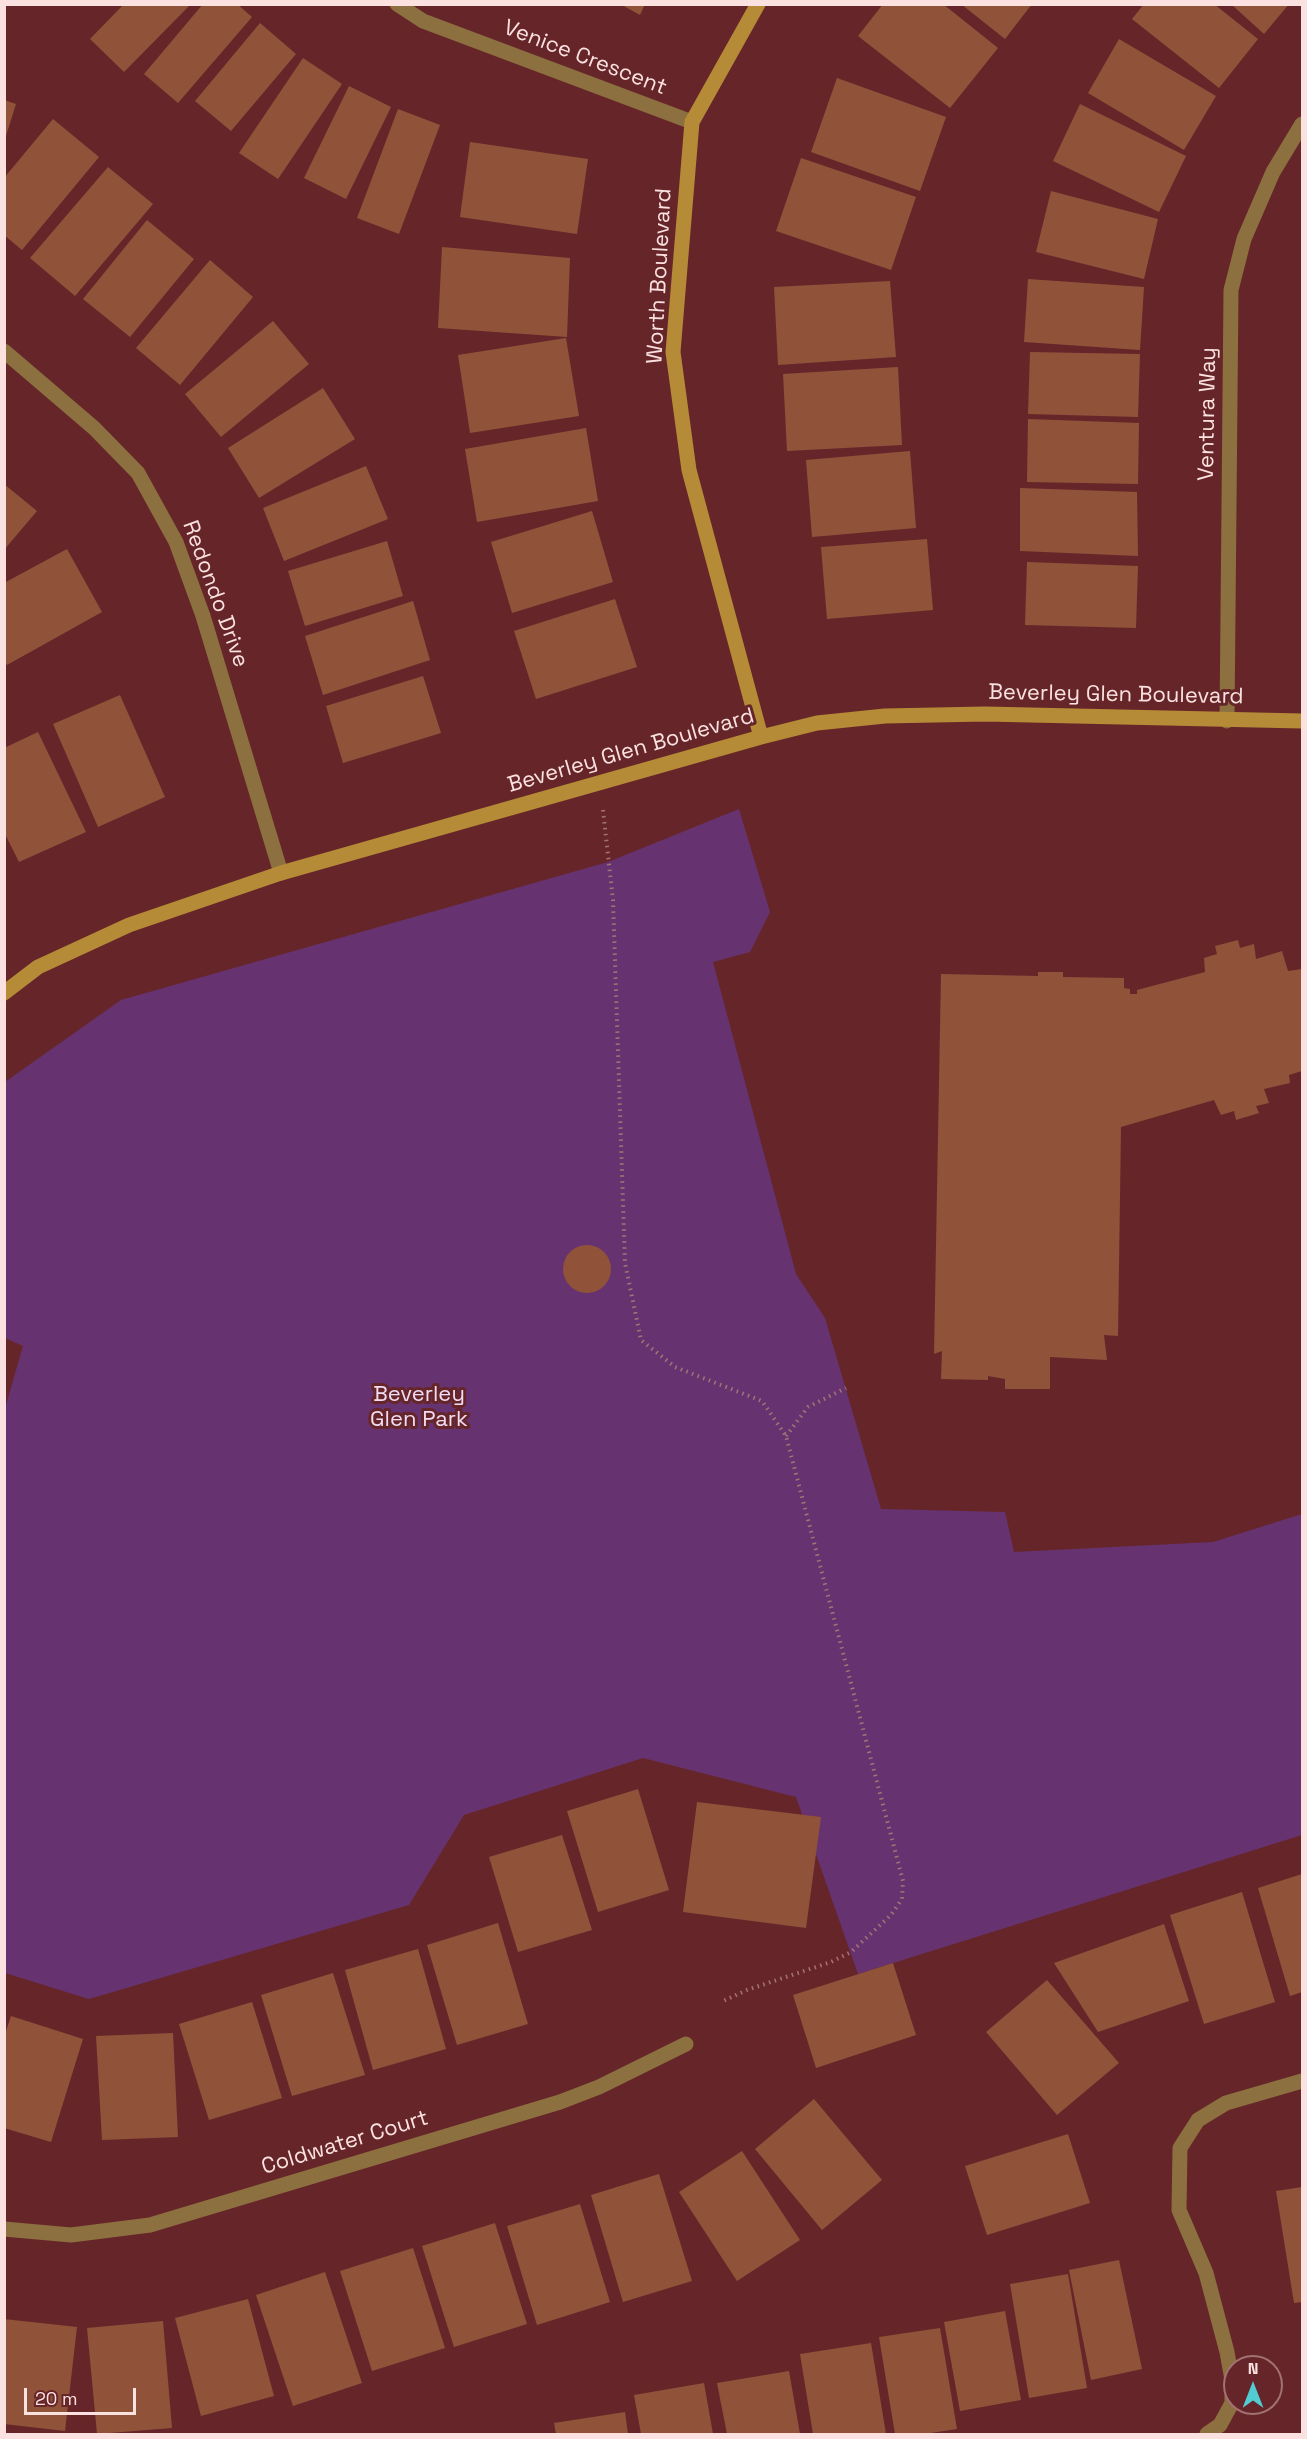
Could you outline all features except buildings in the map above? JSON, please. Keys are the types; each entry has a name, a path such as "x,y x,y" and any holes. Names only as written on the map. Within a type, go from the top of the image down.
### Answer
{"street":[{"name":"Venice Crescent","path":"397,4 423,21 692,122"},
{"name":"Worth Boulevard","path":"758,4 692,122 673,352 689,470 761,737"},
{"name":"Ventura Way","path":"1227,721 1231,290 1244,239 1273,172 1302,124"},
{"name":"Redondo Drive","path":"4,351 94,428 138,473 176,542 203,616 281,873"},
{"name":"Beverley Glen Boulevard","path":"4,993 38,967 129,925 281,873 817,723 885,716 986,714 1302,722"},
{"name":"Coldwater Court","path":"4,2229 71,2235 150,2224 560,2102 686,2044"},
{"path":"1207,2434 1220,2425 1232,2403 1232,2380 1206,2273 1179,2210 1180,2148 1198,2120 1226,2103 1302,2081"}],"path":[{"path":"599,783 613,900 625,1263 641,1340 675,1367 762,1401 786,1436 903,1881 902,1899 891,1915 850,1952 831,1962 747,1990 722,2002"},
{"path":"786,1436 808,1407 846,1388"}],"green space":[{"name":"Beverley Glen Park","path":"739,809 770,912 750,952 713,962 796,1274 825,1318 881,1509 1005,1512 1014,1552 1213,1542 1302,1514 1302,1835 858,1974 796,1797 643,1758 464,1815 409,1905 89,1999 5,1973 4,1412 23,1346 5,1338 5,1082 121,1000 608,862"}]}
